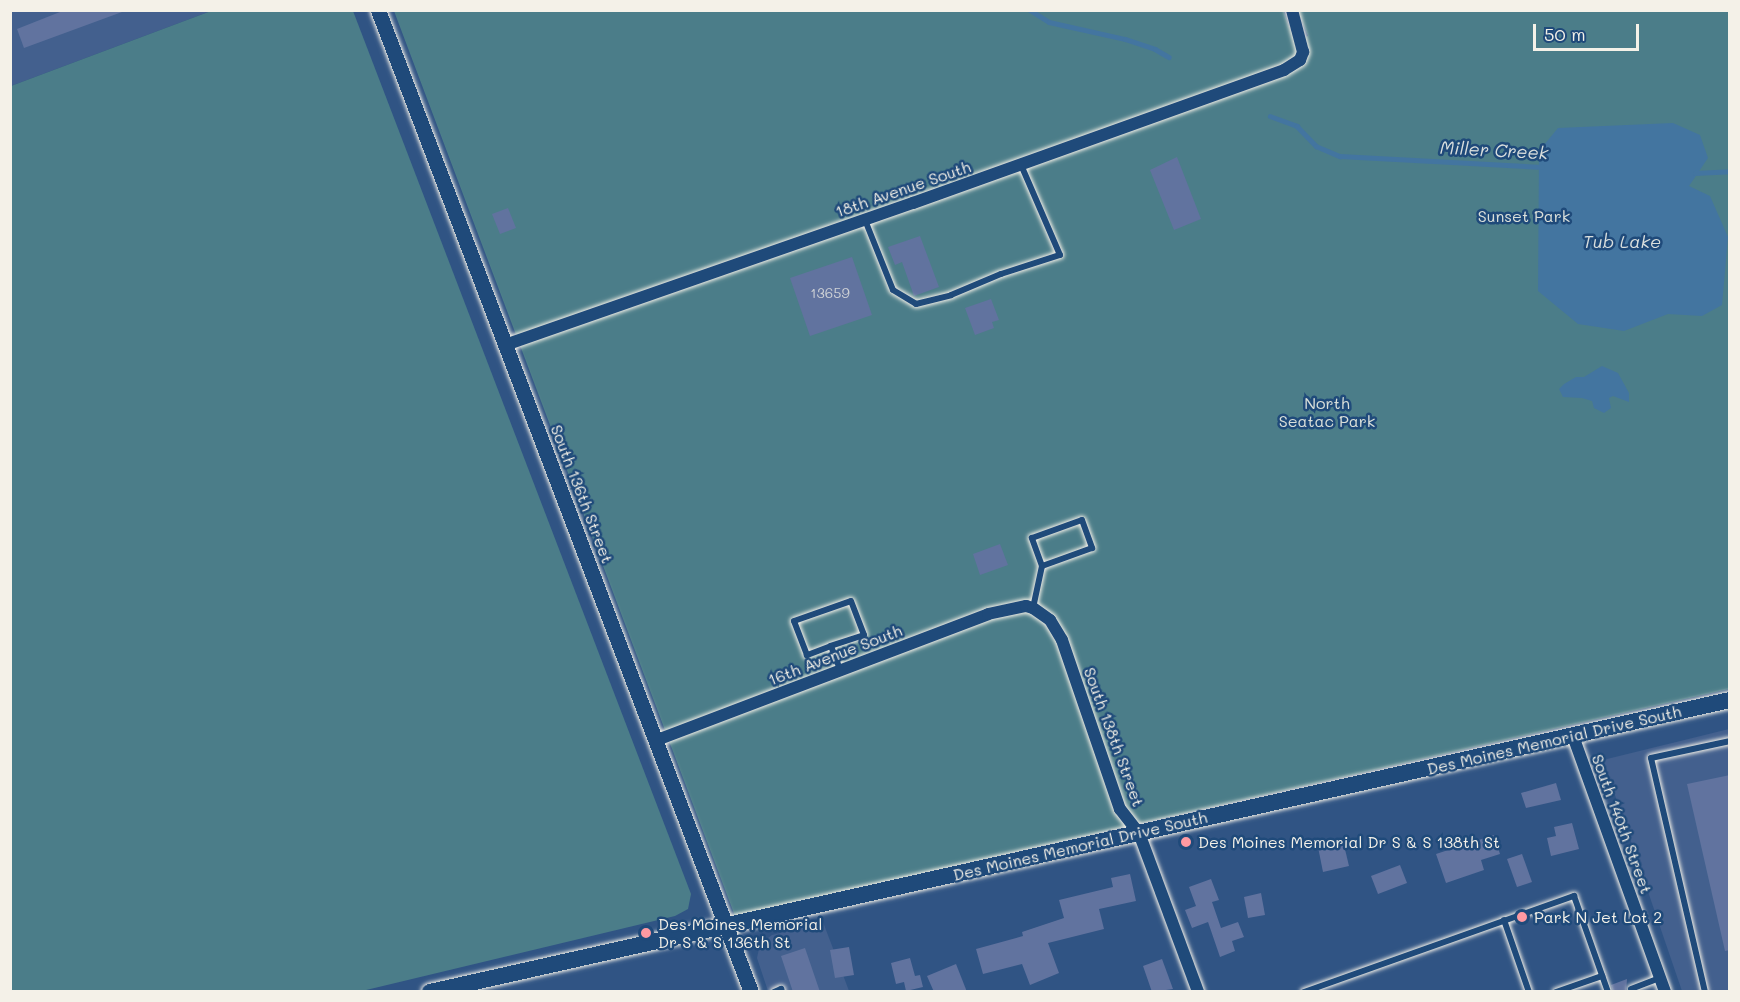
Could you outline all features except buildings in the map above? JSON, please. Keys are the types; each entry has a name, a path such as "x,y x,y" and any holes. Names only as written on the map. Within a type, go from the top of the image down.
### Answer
{"main road":[{"name":"Des Moines Memorial Drive South","path":"430,992 1730,700"}],"street":[{"name":"South 136th Street","path":"378,10 728,925 751,992"},
{"name":"18th Avenue South","path":"505,345 1021,165 1284,70 1300,60 1303,52 1292,10"},
{"name":"16th Avenue South","path":"657,740 988,614 1029,607"},
{"name":"South 138th Street","path":"1029,607 1050,620 1062,640 1120,809 1139,833 1198,992"},
{"name":"South 140th Street","path":"1573,736 1665,992"}],"lane":[{"path":"865,220 893,290 916,304 951,295 1001,274 1060,255 1021,165"},
{"path":"1029,607 1042,566 1032,538 1082,520 1092,548 1042,566"},
{"path":"851,601 864,635 831,646 807,655 794,621 851,601"},
{"path":"831,646 840,671"},
{"path":"1705,992 1651,758 1730,741"},
{"path":"1304,992 1574,896 1608,992"},
{"path":"1504,920 1529,992"},
{"path":"1556,992 1602,976"},
{"path":"1631,989 1659,978"},
{"path":"774,992 781,989 782,992"}],"shaded area":[{"path":"11,11 211,11 11,86"},
{"path":"1729,729 1729,991 1682,991 1603,760"},
{"path":"823,922 849,991 768,991 757,958 760,944 772,935"}],"green space":[{"name":"North Seatac Park","path":"1283,10 1291,32 1303,38 1308,36 1298,11 1729,11 1729,689 735,916 394,11"},
{"path":"211,11 353,11 691,894 688,909 675,916 362,991 11,991 11,86"}],"water":[{"name":"Tub Lake","path":"1673,123 1700,135 1708,158 1689,186 1710,196 1728,237 1722,305 1702,316 1668,314 1624,331 1578,324 1538,291 1539,151 1558,128"},
{"path":"1602,366 1618,373 1629,393 1629,402 1613,396 1609,398 1611,408 1604,413 1594,408 1592,401 1563,397 1559,389 1564,384 1576,377 1584,377"}],"waterway":[{"name":"Miller Creek","path":"1030,10 1049,22 1125,39 1155,49 1169,57"},
{"name":"Miller Creek","path":"1270,116 1297,126 1316,146 1340,156 1542,167"},
{"name":"Miller Creek","path":"1695,173 1730,171"}],"place":[{"name":"Des Moines Memorial Dr S & S 138th St","path":"1186,842"},
{"name":"Park N Jet Lot 2","path":"1522,917"},
{"name":"Des Moines Memorial Dr S & S 136th St","path":"646,933"}],"park label":[{"name":"Sunset Park","path":"1524,216"}]}
